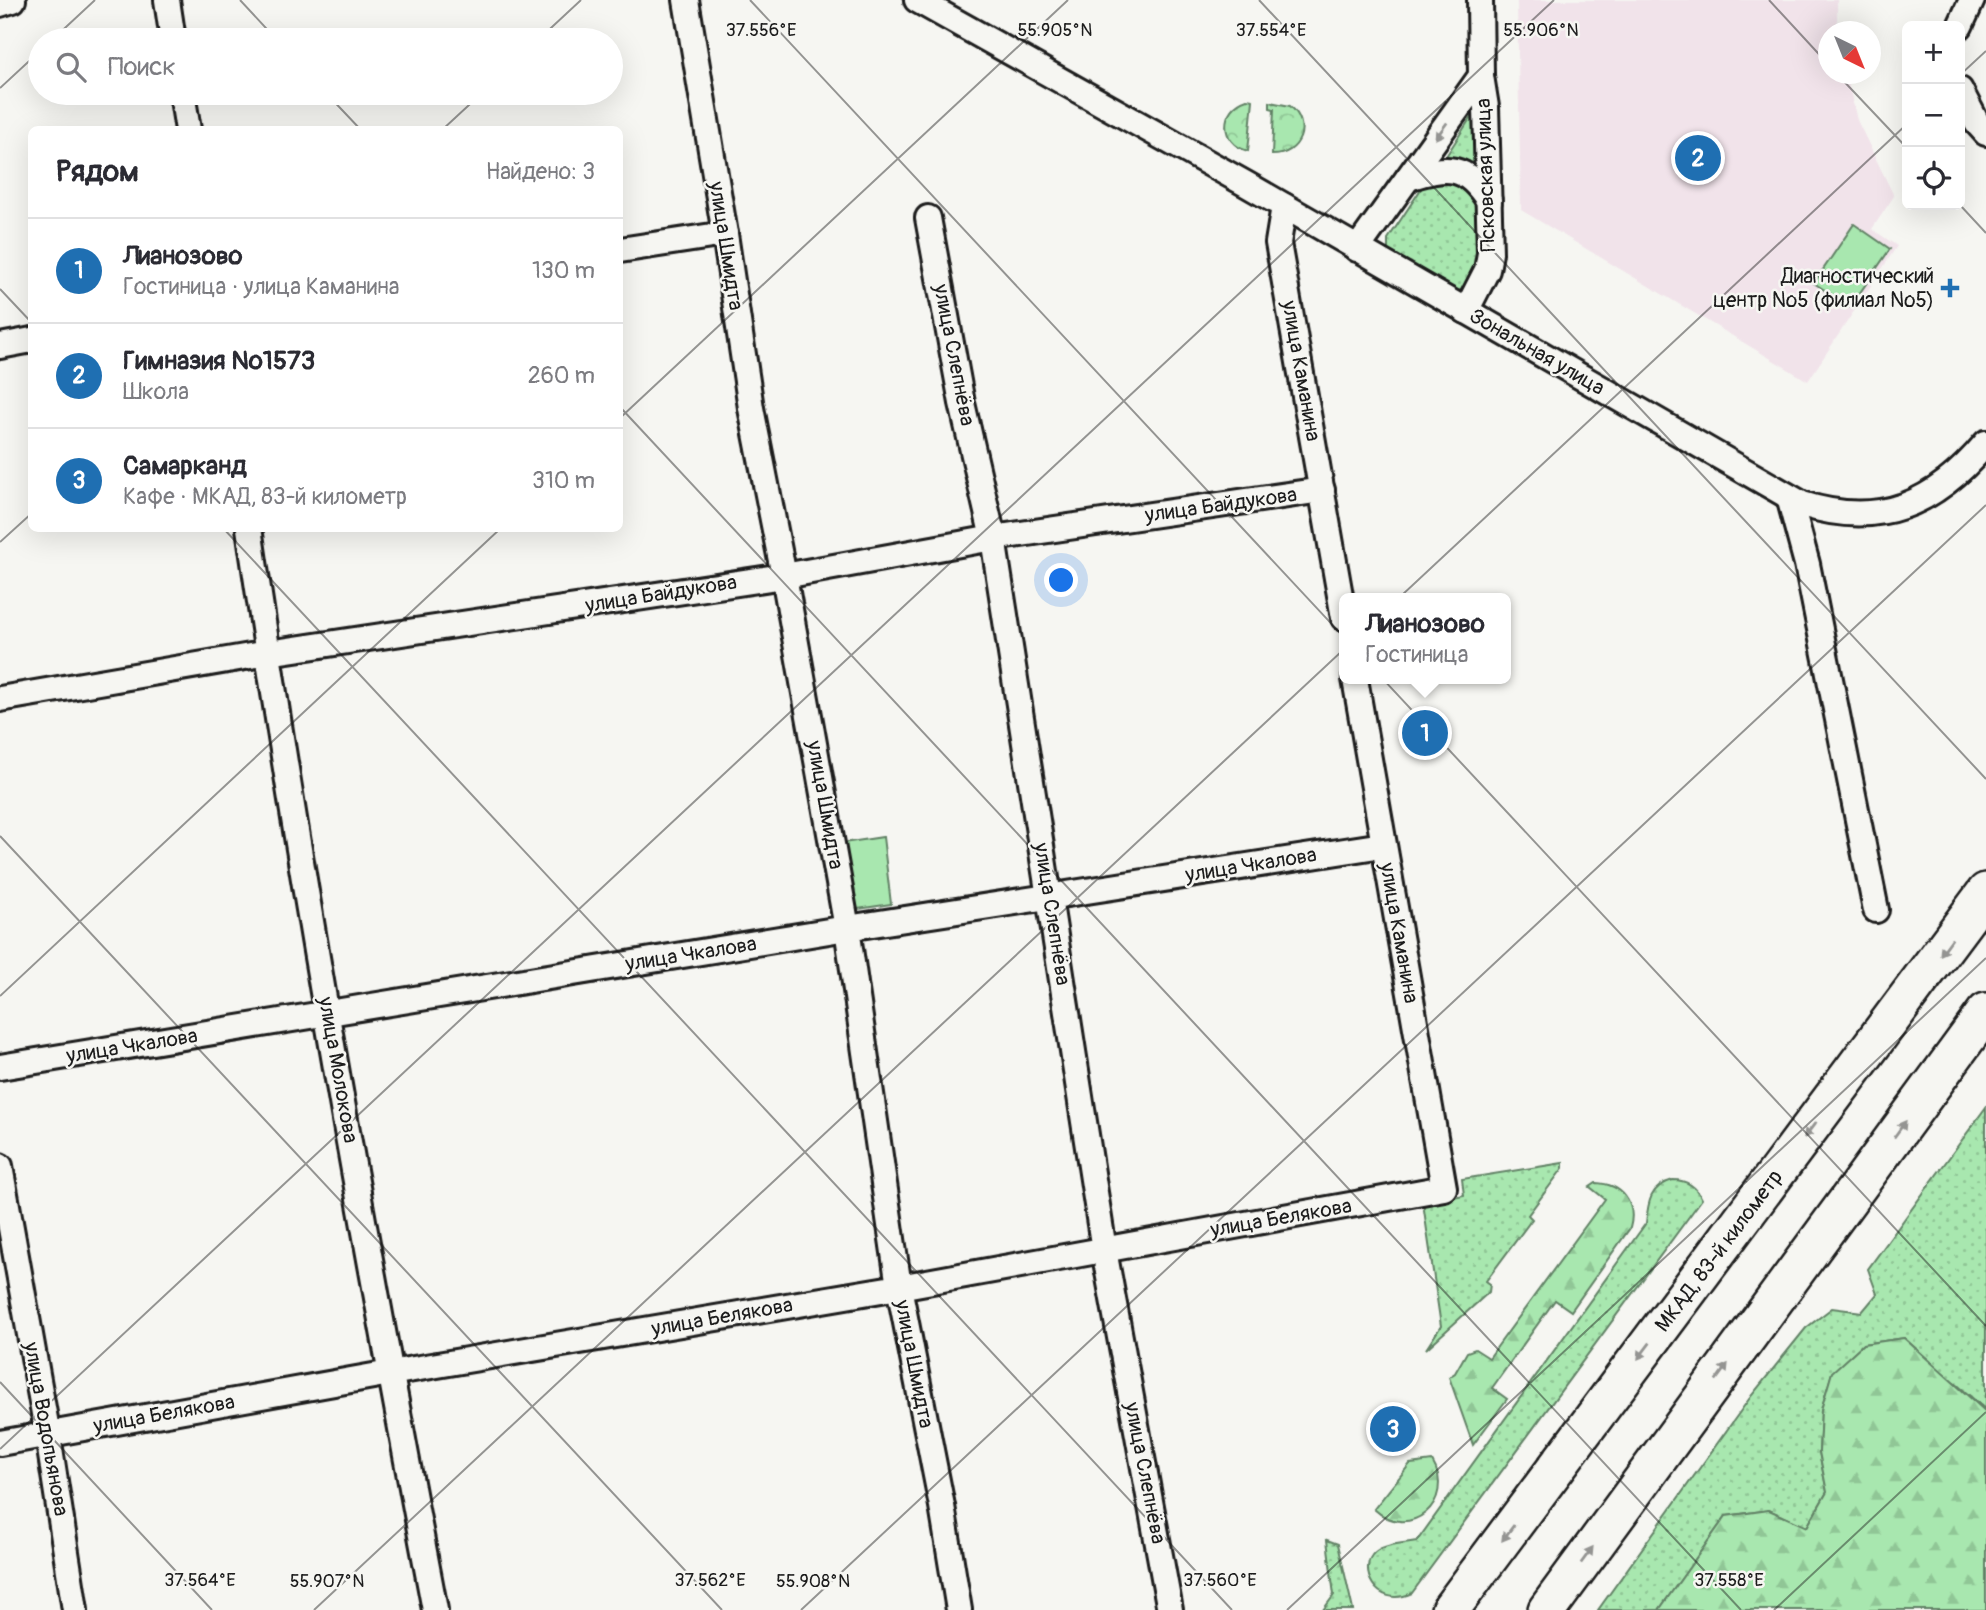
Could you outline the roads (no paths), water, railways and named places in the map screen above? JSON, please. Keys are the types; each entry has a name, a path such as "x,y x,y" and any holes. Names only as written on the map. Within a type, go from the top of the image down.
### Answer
{"highway":[{"name":"МКАД, 83-й километр","path":"1450,1610 1986,892"},
{"path":"1547,1610 1986,1012"}],"street":[{"path":"0,4 13,0"},
{"path":"167,0 171,28"},
{"name":"улица Шмидта","path":"686,0 751,408 847,928 899,1287 942,1506 959,1610"},
{"name":"Зональная улица","path":"917,0 1284,206 1789,497 1811,507 1837,513 1878,513 1897,509 1943,486 1961,472 1986,443"},
{"name":"Псковская улица","path":"1466,311 1487,270 1490,253 1480,0"},
{"path":"1962,21 1972,0"},
{"name":"Псковская улица","path":"1357,249 1481,76"},
{"path":"1965,100 1977,123 1986,133"},
{"path":"184,105 187,126"},
{"path":"1408,178 1438,169 1461,173 1477,182 1489,201"},
{"name":"улица Каманина","path":"1284,206 1278,243 1341,593"},
{"name":"улица Слепнёва","path":"928,218 962,403 993,538 1104,1250 1170,1610"},
{"path":"623,250 725,234"},
{"path":"0,346 28,341"},
{"name":"улица Байдукова","path":"0,699 268,653 784,576 993,538 1322,490"},
{"path":"1789,497 1807,564 1876,909"},
{"name":"улица Молокова","path":"250,532 327,1014 435,1610"},
{"name":"улица Каманина","path":"1356,684 1444,1188"},
{"name":"улица Чкалова","path":"0,1067 847,928 1383,845"},
{"name":"улица Водопьянова","path":"0,1166 48,1436 75,1610"},
{"name":"улица Белякова","path":"0,1443 390,1373 899,1287 1444,1188"}],"place":[{"name":"Гимназия №1573","path":"1698,158"},
{"name":"Диагностический центр №5 (филиал №5)","path":"1950,288"},
{"name":"Лианозово","path":"1425,733"},
{"name":"Самарканд","path":"1393,1429"}]}
